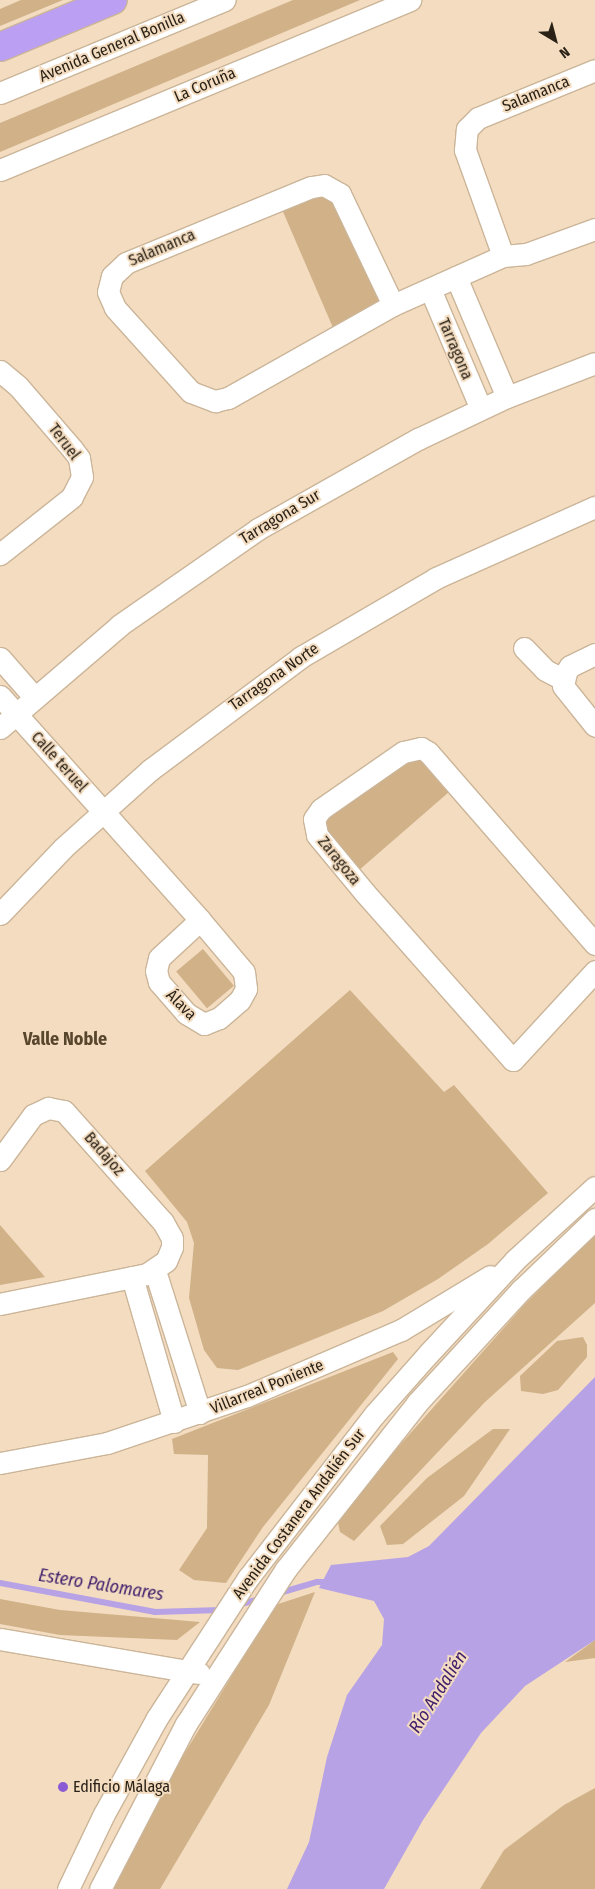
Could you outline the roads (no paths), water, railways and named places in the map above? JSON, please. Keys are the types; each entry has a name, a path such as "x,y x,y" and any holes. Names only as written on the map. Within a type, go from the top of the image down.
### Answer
{"highway":[{"path":"0,47 113,0"}],"street":[{"name":"Avenida General Bonilla","path":"0,94 224,0"},
{"name":"La Coruña","path":"0,170 410,0"},
{"name":"Salamanca","path":"503,256 465,150 467,129 485,115 595,70"},
{"name":"Salamanca","path":"393,304 340,194 324,185 311,187 126,262 112,276 108,292 115,308 191,392 215,401 228,398 393,304 503,256 526,254 595,228"},
{"name":"Tarragona","path":"456,277 507,397"},
{"name":"Tarragona","path":"430,288 481,409"},
{"name":"Tarragona Sur","path":"8,721 120,625 210,560 355,472 507,397 595,363"},
{"name":"Teruel","path":"0,371 18,386 73,450 79,458 82,477 72,497 0,554"},
{"name":"Tarragona Norte","path":"0,914 102,810 206,725 345,629 475,558 595,507"},
{"path":"524,648 546,670 564,678"},
{"path":"595,654 570,666 564,678 566,692 595,726"},
{"path":"0,658 34,698"},
{"path":"0,696 8,721"},
{"name":"Calle teruel","path":"8,721 102,810"},
{"name":"Zaragoza","path":"595,944 428,752 421,748 403,752 321,809 314,819 314,829 327,848 513,1060 595,971"},
{"name":"Álava","path":"102,810 200,920 241,967 247,983 240,1000 219,1018 204,1024 186,1013 159,982 156,971 159,958 200,920"},
{"name":"Badajoz","path":"0,1160 32,1115 48,1108 64,1111 168,1230 172,1238 170,1255 155,1271"},
{"name":"Avenida Costanera Andalién Sur","path":"68,1889 130,1766 186,1670 248,1578 374,1415 515,1260 595,1187"},
{"name":"Avenida Costanera Andalién Sur","path":"100,1889 144,1800 215,1676 286,1569 376,1452 441,1376 521,1290 595,1219"},
{"name":"Villarreal Poniente","path":"0,1463 80,1449 200,1413 374,1343 444,1306 515,1260"},
{"path":"0,1304 155,1271 200,1413"},
{"path":"132,1277 174,1422"},
{"path":"0,1639 215,1676"}],"water":[{"name":"Río Andalién","path":"595,1377 595,1640 525,1686 481,1733 423,1820 384,1889 287,1889 309,1842 327,1757 347,1695 382,1645 384,1619 374,1601 319,1588 331,1565 408,1557 429,1546"}],"waterway":[{"name":"Estero Palomares","path":"276,1594 317,1582 330,1582"},
{"name":"Estero Palomares","path":"0,1583 155,1612 221,1610"},
{"name":"Estero Palomares","path":"238,1605 259,1599"}],"place":[{"name":"Edificio Málaga","path":"63,1787"}],"district":[{"name":"Valle Noble","path":"65,1039"}]}
